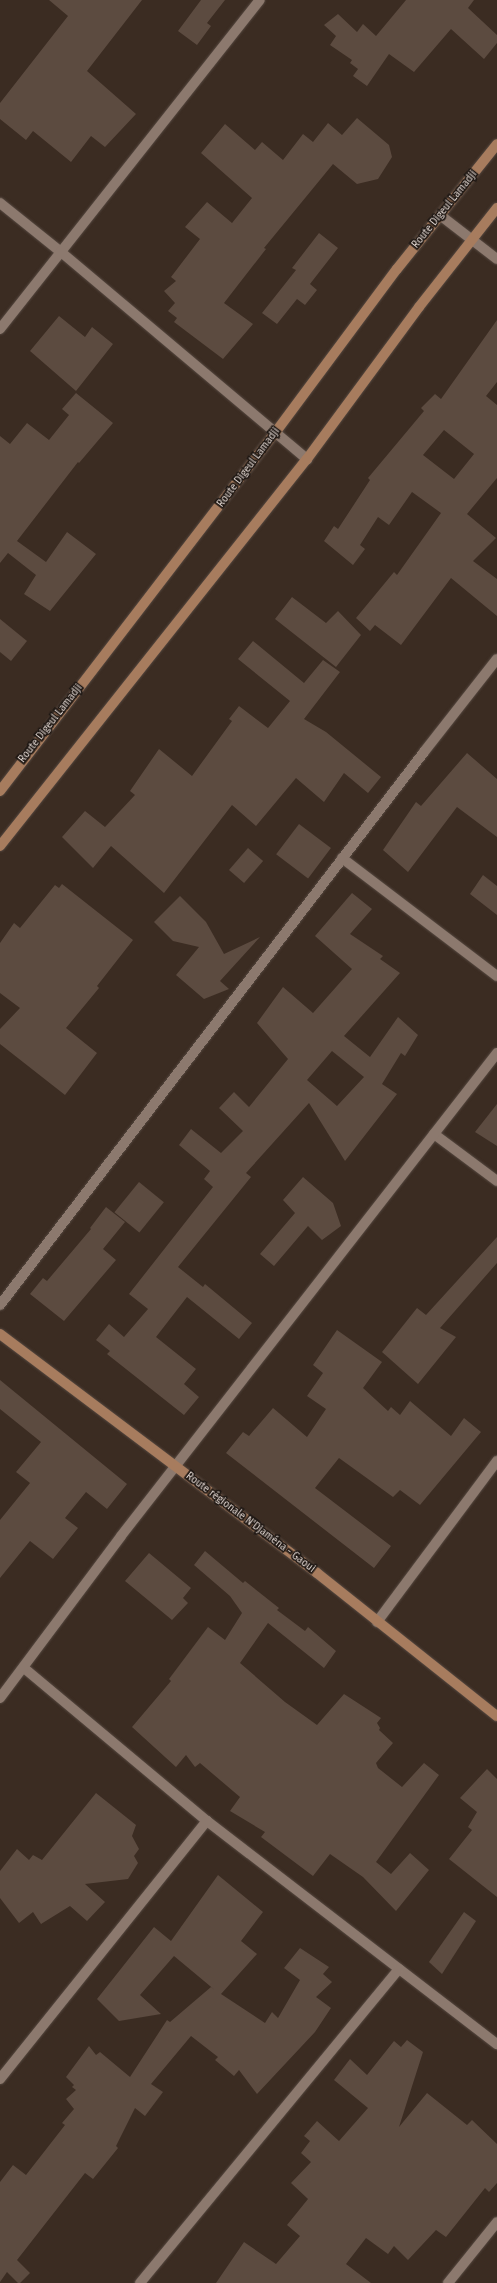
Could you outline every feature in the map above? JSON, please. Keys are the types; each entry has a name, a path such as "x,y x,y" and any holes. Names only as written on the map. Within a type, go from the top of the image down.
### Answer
{"main road":[{"name":"Route Digeul Lamadji","path":"0,791 275,434 397,269 497,144"},
{"path":"0,846 307,459 419,307 497,208"},
{"name":"Route régionale N'Djaména - Gaoui","path":"0,1334 176,1466 497,1716"}],"street":[{"path":"0,329 260,0"},
{"path":"0,203 61,252 275,434 307,459"},
{"path":"440,215 497,259"},
{"path":"0,1305 342,858 497,660"},
{"path":"342,858 497,976"},
{"path":"0,1698 24,1668 121,1536 497,1053"},
{"path":"434,1134 497,1182"},
{"path":"377,1622 497,1461"},
{"path":"24,1668 207,1820 497,2044"},
{"path":"0,2079 207,1820"},
{"path":"140,2283 399,1969"},
{"path":"448,2283 497,2222"}],"building":[{"path":"49,0 142,0 87,71 136,114 105,147 91,136 71,162 33,131 26,140 0,119 0,103 68,16"},
{"path":"201,0 225,0 207,23 211,26 197,45 178,31"},
{"path":"406,0 474,0 468,8 497,35 497,43 484,59 451,29 414,72 389,54 367,86 353,76 358,69 350,63 352,60 330,45 336,36 324,25 338,14 357,32 363,24 376,36"},
{"path":"357,118 389,145 392,157 378,179 357,184 333,164 264,248 266,249 224,303 253,324 223,359 174,322 177,318 168,311 175,303 164,291 176,281 171,277 200,239 185,227 207,202 232,223 252,198 201,153 225,124 255,150 262,142 283,160 303,134 313,142 328,123 342,135"},
{"path":"319,233 338,248 310,284 317,290 305,305 297,299 277,324 262,313 296,270 292,268"},
{"path":"59,316 85,337 92,327 113,344 76,391 30,351"},
{"path":"497,320 497,382 486,396 497,405 497,478 467,514 496,538 473,561 497,579 497,616 451,578 401,645 375,625 370,631 356,618 394,572 397,575 441,513 412,492 389,525 378,517 360,545 365,549 353,565 324,541 334,526 338,529 370,480 368,478 424,411 421,408 435,394 441,399","holes":["444,430 474,454 454,479 423,455"]},
{"path":"76,393 113,423 79,463 78,462 17,541 46,562 67,532 96,554 50,611 24,594 36,575 8,553 0,563 0,436 10,444 27,423 49,440 69,415 62,409"},
{"path":"292,597 326,623 338,611 361,635 336,667 275,619"},
{"path":"0,619 27,641 11,661 0,652"},
{"path":"253,641 304,683 323,660 340,672 304,719 326,732 381,777 368,793 344,773 324,802 296,778 256,826 232,805 164,893 111,846 93,868 62,837 85,811 105,827 135,795 130,791 159,749 192,776 232,721 229,719 239,706 268,728 290,701 238,659"},
{"path":"467,753 497,779 497,837 457,807 408,872 383,850 416,802 421,806"},
{"path":"299,824 331,848 308,878 276,854"},
{"path":"248,848 263,861 244,883 229,870"},
{"path":"483,875 497,886 497,915 470,894"},
{"path":"62,884 133,940 97,986 99,988 66,1028 97,1053 65,1095 0,1044 0,1029 20,1008 0,993 0,943 14,923 20,928 55,885 59,888"},
{"path":"352,893 372,909 350,934 383,956 380,959 400,973 344,1036 370,1057 398,1017 418,1035 405,1056 401,1053 382,1084 397,1094 345,1161 309,1103 246,1173 251,1177 178,1267 203,1287 205,1284 252,1323 239,1339 187,1297 156,1337 196,1369 184,1384 199,1397 184,1415 107,1354 110,1351 96,1340 109,1324 124,1337 148,1309 129,1294 213,1187 204,1179 210,1171 179,1145 191,1129 221,1153 243,1131 219,1108 234,1092 249,1107 288,1059 257,1023 283,987 313,1013 352,969 315,936","holes":["332,1051 364,1077 337,1106 307,1080"]},
{"path":"180,896 206,922 224,954 260,937 220,981 229,989 204,999 176,975 199,947 173,941 154,922"},
{"path":"497,1104 497,1146 475,1132"},
{"path":"303,1177 333,1203 341,1226 322,1240 308,1226 274,1266 260,1254 295,1213 283,1200"},
{"path":"139,1182 164,1202 139,1232 114,1212"},
{"path":"106,1207 125,1222 103,1249 116,1260 64,1321 30,1294 43,1278 47,1281 91,1229 90,1228"},
{"path":"497,1237 497,1263 440,1328 456,1337 418,1384 382,1352 417,1308 426,1315"},
{"path":"337,1330 382,1362 363,1388 388,1411 391,1407 400,1415 410,1401 451,1436 464,1418 481,1432 420,1505 400,1490 393,1497 339,1458 315,1488 391,1546 374,1568 226,1453 243,1432 249,1436 273,1408 307,1437 326,1409 307,1396 323,1373 313,1365"},
{"path":"0,1380 127,1484 107,1509 86,1492 65,1518 78,1528 53,1559 30,1541 0,1578 0,1520 30,1483 16,1472 41,1442 0,1409"},
{"path":"205,1551 243,1583 245,1581 279,1608 277,1610 305,1631 308,1627 336,1651 324,1668 268,1623 240,1663 285,1702 317,1725 344,1694 381,1718 377,1723 380,1728 379,1730 393,1743 376,1763 378,1768 402,1787 424,1763 439,1775 376,1862 391,1874 410,1853 429,1870 396,1911 363,1877 330,1854 313,1876 261,1837 265,1832 230,1811 240,1797 200,1763 195,1767 186,1755 176,1767 132,1727 171,1681 169,1679 208,1627 225,1640 242,1613 230,1596 194,1565"},
{"path":"149,1553 191,1588 183,1598 188,1603 172,1620 125,1581"},
{"path":"487,1769 497,1779 497,1897 449,1859 472,1830 468,1827 477,1812 460,1798"},
{"path":"96,1793 136,1825 132,1836 139,1849 134,1856 138,1863 128,1879 85,1884 105,1902 87,1921 70,1906 41,1924 33,1912 19,1923 0,1898 0,1871 17,1849 29,1860 33,1855 42,1860"},
{"path":"218,1875 263,1912 241,1941 257,1954 221,1994 265,2023 272,2012 278,2018 300,1980 284,1968 300,1948 329,1967 323,1974 332,1982 316,1997 331,2008 315,2032 257,2094 239,2070 234,2076 215,2060 218,2057 191,2036 151,2084 163,2092 145,2116 135,2108 116,2146 118,2148 93,2179 85,2173 17,2260 30,2273 20,2283 18,2283 7,2272 0,2282 0,2182 13,2165 26,2175 65,2125 62,2123 74,2109 66,2099 76,2090 72,2087 74,2085 66,2077 89,2046 96,2055 100,2052 130,2077 167,2020 170,2022 211,1987 216,1991 174,1956 140,1995 161,2014 119,2021 97,1999 154,1927 171,1941"},
{"path":"464,1912 476,1921 442,1974 429,1962"},
{"path":"407,2040 423,2052 399,2127 427,2093 467,2125 472,2120 497,2144 497,2183 489,2192 485,2188 446,2237 436,2230 408,2260 394,2246 388,2254 366,2238 346,2264 371,2283 216,2283 244,2242 276,2264 300,2236 287,2225 308,2199 291,2183 311,2162 301,2153 310,2141 304,2136 317,2121 339,2141 368,2108 334,2080 350,2059 367,2075 394,2041 401,2047"}]}
